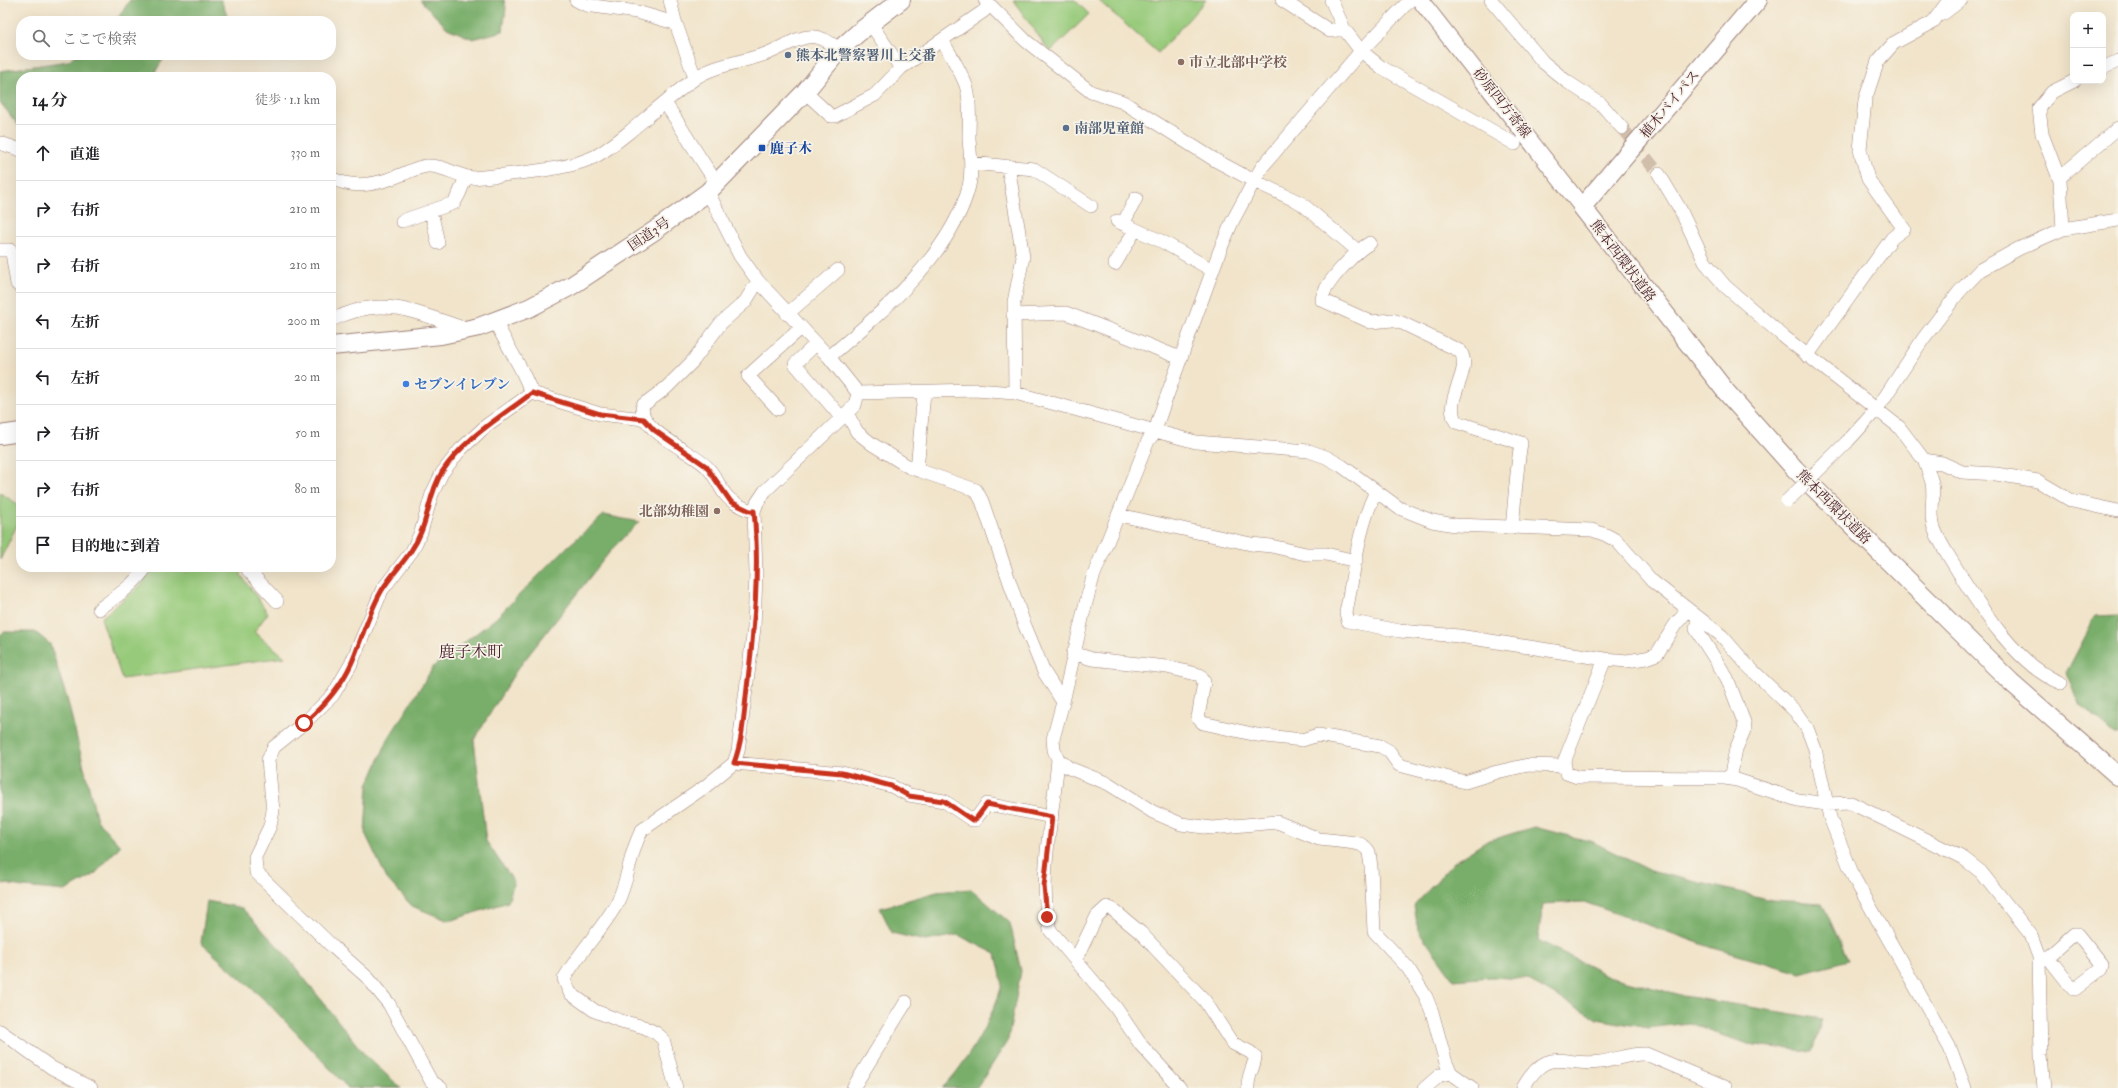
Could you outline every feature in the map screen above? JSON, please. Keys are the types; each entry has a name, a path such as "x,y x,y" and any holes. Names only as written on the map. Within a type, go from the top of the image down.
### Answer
{"highway":[{"name":"国道3号","path":"336,345 462,331 495,322 529,308 571,286 654,231 713,187 804,92 839,50 870,23 900,0"},
{"name":"植木バイパス","path":"1582,207 1758,0"},
{"name":"熊本西環状道路","path":"1582,207 1727,393 1785,457 1893,567 2011,682 2118,776"},
{"path":"0,435 16,433"}],"main road":[{"name":"砂原四方寄線","path":"1420,0 1582,207"}],"street":[{"path":"576,0 586,4 637,12 671,22 675,21"},
{"path":"670,0 675,21 695,78"},
{"path":"1282,0 1330,31 1344,29"},
{"path":"1330,0 1344,29 1361,51 1381,67 1515,144"},
{"path":"1410,0 1361,51 1262,167 1232,222 1212,270 1155,432 1148,441 1093,577 1053,739 1054,750 1058,759 1069,768 1108,784 1153,812 1180,824 1212,828 1277,822 1319,840 1360,844 1366,848 1369,852 1371,867 1374,931 1408,968 1426,997 1432,1012 1446,1063 1451,1073 1472,1088"},
{"path":"1491,0 1543,62 1566,81 1601,104 1622,128"},
{"path":"1933,22 1949,0"},
{"path":"1807,356 1892,238 1904,229 1868,179 1860,150 1865,100 1878,60 1894,43 1933,22 1960,0"},
{"path":"804,92 831,116 835,116 875,95 901,68 984,11 986,2"},
{"path":"986,2 1026,41 1091,92 1123,102 1215,160 1254,181 1301,203 1358,251"},
{"path":"870,23 901,68"},
{"path":"336,180 364,185 382,183 426,166 446,169 466,177 474,178 580,163 597,156 695,78 723,67 764,55 793,40 805,36 818,37 839,50"},
{"path":"829,357 882,312 948,237 970,185 971,163 967,88 942,40"},
{"path":"2106,67 2118,61"},
{"path":"2063,229 2059,178 2042,134 2039,108 2052,92 2070,83"},
{"path":"665,103 686,134 713,187 740,256 758,281 787,314 829,357 858,393"},
{"path":"2059,178 2118,128"},
{"path":"0,143 16,148"},
{"path":"971,163 1034,169 1091,206"},
{"path":"1008,166 1023,257 1014,302 1013,315 1015,393"},
{"path":"1659,174 1680,209 1705,262 1725,286 1807,356 1899,427 1924,460 1932,484 1932,516 1934,529 1942,545 1977,602 2029,664 2047,677 2061,683"},
{"path":"402,221 454,203 466,177"},
{"path":"1136,198 1120,223 1163,242 1212,270"},
{"path":"431,211 438,243"},
{"path":"1787,501 1847,442 1877,409 1923,339 1960,292 1980,270 2018,249 2063,229 2118,220"},
{"path":"1115,264 1134,230"},
{"path":"1370,243 1358,251 1330,283 1322,295 1322,300 1371,322 1392,320 1402,323 1460,351 1464,356 1464,364 1453,398 1452,416 1456,422 1521,444 1514,486 1516,498 1512,528"},
{"path":"0,250 10,250 12,253 16,278"},
{"path":"787,314 838,270"},
{"path":"754,511 750,511 731,502 706,466 654,430 644,419 643,405 666,388 692,362 721,323 745,302 758,281"},
{"path":"336,318 369,308 387,307 407,310 460,327 462,331"},
{"path":"1013,315 1066,314 1180,358"},
{"path":"495,322 521,368 532,393 600,414 644,419"},
{"path":"778,409 748,376 801,328"},
{"path":"816,344 795,364 844,415 857,432 872,444 909,467 976,490 982,501 1022,621 1044,672 1063,702"},
{"path":"858,393 974,390 1015,393 1196,442 1309,451 1326,457 1342,466 1399,508 1432,521 1455,525 1592,530 1617,541 1652,580 1722,636 1799,716 1815,749 1826,804 1838,842 1854,878 1950,1048 1965,1088"},
{"path":"917,470 924,392"},
{"path":"441,1088 431,1081 385,999 368,978 333,947 256,872 255,857 270,826 273,811 268,760 274,747 304,723 333,695 351,664 382,590 395,570 412,551 421,532 432,494 442,473 460,450 488,425 532,393"},
{"path":"676,1088 663,1039 656,1033 644,1027 621,1021 595,1010 570,993 564,979 573,962 617,902 628,876 637,839 642,830 706,786 734,763 741,741 754,628 756,573 754,511 757,503 765,491 855,405 858,393"},
{"path":"1924,460 1942,463 1962,472 1996,474 2038,481 2072,501 2118,511"},
{"path":"1376,491 1369,505 1346,613 1347,618 1352,622 1400,632 1459,636 1605,659 1627,661 1646,658 1657,654 1675,625 1693,614"},
{"path":"1119,515 1251,544 1271,546 1306,554 1326,554 1356,561"},
{"path":"99,609 121,593 142,572"},
{"path":"250,572 277,601"},
{"path":"1693,614 1696,629 1727,678 1744,722 1745,728 1736,749 1730,779"},
{"path":"1073,653 1092,659 1168,667 1200,675 1204,682 1198,718 1203,723 1232,730 1299,740 1318,735 1380,746 1389,751 1399,765 1465,782 1497,772 1528,765 1564,766"},
{"path":"1605,659 1564,766 1566,773 1577,777 1730,779 1785,797 1826,804 1851,803 1963,858 1981,872 2031,935 2043,957 2041,1056 2044,1088"},
{"path":"1058,759 1044,886 1047,917 1050,930 1116,1008 1141,1045 1180,1088"},
{"path":"734,763 842,773 891,786 909,796 944,801 972,820 975,820 987,804 1052,817"},
{"path":"1076,959 1097,916 1107,907 1112,909 1141,933 1205,1001 1232,1043 1250,1052 1255,1057 1255,1062 1248,1076 1248,1088"},
{"path":"853,1088 906,1002"},
{"path":"0,1031 52,1068 91,1088"},
{"path":"1523,1088 1531,1074 1545,1063 1564,1060 1590,1063 1600,1062 1614,1060 1633,1054 1646,1054 1726,1088"},
{"path":"1425,1088 1440,1075 1451,1073"}],"green space":[{"path":"130,0 221,0 227,16 119,16"},
{"path":"420,0 504,0 506,8 503,31 473,39 447,28"},
{"path":"1013,0 1075,0 1089,14 1050,52"},
{"path":"1098,0 1206,0 1158,53"},
{"path":"163,60 155,72 16,72 16,123 0,102 0,71 68,61"},
{"path":"0,493 16,503 16,527 0,560"},
{"path":"604,515 639,522 612,549 516,671 474,740 486,841 514,882 508,902 449,921 412,906 387,879 365,833 368,785 388,739 434,666 495,619 567,547"},
{"path":"150,572 241,572 241,575 268,613 254,632 285,657 122,679 101,618 141,585"},
{"path":"2118,615 2118,735 2114,735 2080,705 2066,673 2096,616"},
{"path":"4,632 35,632 50,644 68,702 97,820 120,846 94,875 65,891 0,883 0,635"},
{"path":"1534,827 1593,842 1651,871 1772,900 1822,903 1848,960 1800,973 1710,947 1584,902 1543,904 1538,940 1608,976 1684,996 1822,1019 1812,1052 1747,1044 1689,1023 1648,1028 1597,1019 1527,979 1491,977 1454,980 1418,930 1414,906 1454,862 1487,841"},
{"path":"971,889 1010,923 1021,971 1008,1040 977,1088 942,1088 951,1079 968,1055 992,1013 1001,988 1001,976 996,954 958,935 925,941 892,933 880,908 937,892"},
{"path":"207,901 242,908 284,953 365,1055 401,1088 348,1088 268,1003 201,943"}],"tunnel":[{"path":"1622,128 1659,174"}],"place":[{"name":"熊本北警察署川上交番","path":"788,55"},
{"name":"市立北部中学校","path":"1181,62"},
{"name":"南部児童館","path":"1066,128"},
{"name":"鹿子木","path":"762,148"},
{"name":"セブンイレブン","path":"406,384"},
{"name":"北部幼稚園","path":"717,511"}],"district":[{"name":"鹿子木町","path":"471,652"}],"route":[{"path":"304,723 333,695 351,664 376,601 395,570 412,551 421,532 432,494 442,473 460,450 488,425 532,393 600,414 644,419 654,430 706,466 725,496 731,502 750,511 754,511 756,573 754,628 741,741 734,763 792,767 842,773 891,786 909,796 944,801 972,820 975,820 987,804 1052,817 1044,886 1047,917"}]}
